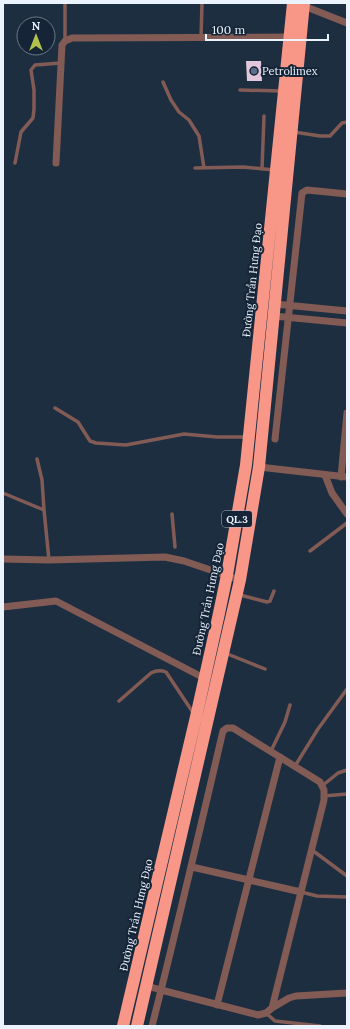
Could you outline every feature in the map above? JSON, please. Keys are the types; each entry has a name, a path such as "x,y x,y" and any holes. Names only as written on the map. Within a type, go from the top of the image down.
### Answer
{"highway":[{"name":"Đường Trần Hưng Đạo","path":"123,1026 196,717 227,575 250,437 276,170 286,131 284,91 290,37 300,4"},
{"name":"Đường Trần Hưng Đạo","path":"137,1026 237,594 259,467 275,304 286,131 300,4"},
{"path":"134,983 147,986"}],"street":[{"path":"300,4 347,24"},
{"path":"56,163 62,45 65,41 72,38 290,37"},
{"path":"275,439 302,193 307,190 347,194"},
{"path":"275,304 347,311"},
{"path":"274,316 347,324"},
{"path":"259,467 344,477 347,413"},
{"path":"325,475 332,493 347,514"},
{"path":"3,559 50,560 165,557 175,555 240,580"},
{"path":"3,607 56,601 204,678"},
{"path":"152,1026 192,867 223,730 227,728 233,728 295,766 320,782 324,790 312,850 272,1008"},
{"path":"217,1005 280,757"},
{"path":"192,867 301,892"},
{"path":"147,986 258,1015 266,1013 289,998 296,996 347,993"}],"lane":[{"path":"65,3 65,41"},
{"path":"200,38 202,3"},
{"path":"15,163 21,132 32,118 34,109 34,90 31,70 35,65 61,64"},
{"path":"163,82 171,100 179,112 189,120 199,136 204,168"},
{"path":"240,90 284,91"},
{"path":"262,169 264,116"},
{"path":"286,131 330,136 342,123 347,122"},
{"path":"195,168 243,167 276,170"},
{"path":"55,408 78,422 90,441 96,443 126,445 151,442 184,434 217,437 250,437"},
{"path":"37,459 42,480 50,560"},
{"path":"3,492 44,510"},
{"path":"172,514 175,547"},
{"path":"310,551 347,523"},
{"path":"237,594 260,602 268,602 270,601 274,590"},
{"path":"223,652 265,669"},
{"path":"119,701 151,673 156,670 163,671 166,672 196,717"},
{"path":"295,766 318,729 347,689"},
{"path":"271,752 286,722 290,705"},
{"path":"322,786 338,773 347,770"},
{"path":"324,796 347,794"},
{"path":"312,850 347,876"},
{"path":"301,892 317,896 347,897"},
{"path":"266,1013 276,1021 320,1026"}],"building":[{"name":"Petrolimex","path":"246,61 261,61 262,81 247,81"}],"place":[{"name":"Petrolimex","path":"254,71"}]}
